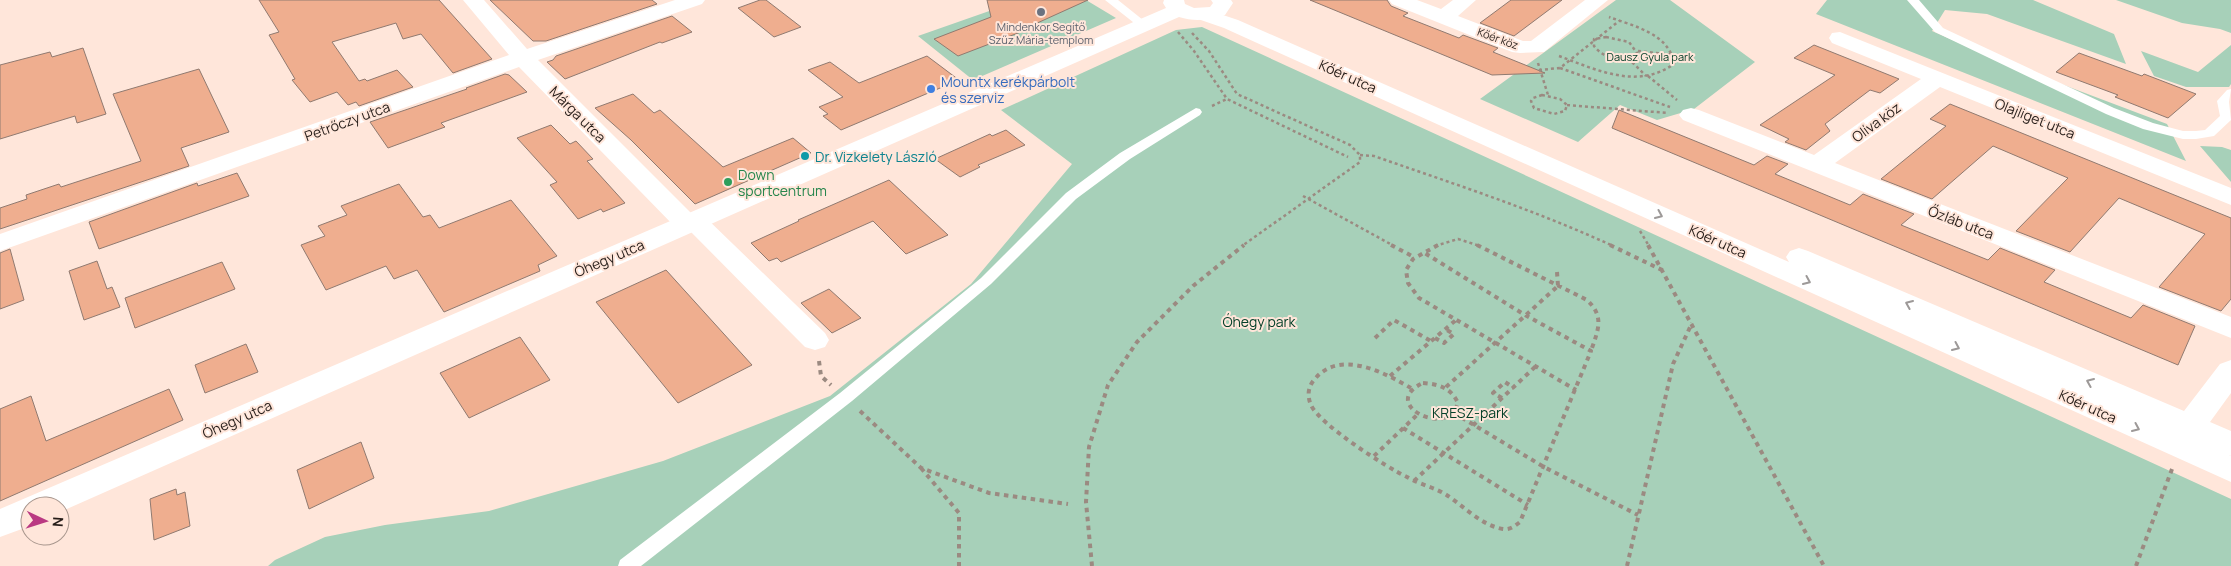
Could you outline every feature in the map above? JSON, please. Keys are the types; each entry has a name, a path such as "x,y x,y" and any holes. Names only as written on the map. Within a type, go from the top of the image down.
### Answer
{"street":[{"name":"Márga utca","path":"473,0 523,58 691,223 815,340"},
{"name":"Petrőczy utca","path":"0,243 523,58 695,0"},
{"name":"Kőér köz","path":"1400,0 1520,47 1536,47 1593,4"},
{"path":"1444,17 1466,0"},
{"path":"1167,16 1205,15 1218,11 1222,2"},
{"name":"Kőér utca","path":"1222,2 1244,17 2185,436 2231,470"},
{"name":"Kőér utca","path":"1205,15 1240,28 2185,436 2231,444"},
{"name":"Óhegy utca","path":"63,496 1167,16"},
{"name":"Olajliget utca","path":"1840,38 1936,79 2231,197"},
{"name":"Olíva köz","path":"1816,165 1936,79"},
{"name":"Őzláb utca","path":"1692,115 2231,328"},
{"path":"2185,436 2231,371"},
{"path":"0,524 20,515"}],"lane":[{"path":"1110,0 1167,16"},
{"path":"1913,0 1939,30 2148,126 2183,136 2209,133 2228,117 2224,101 2231,93"},
{"path":"627,566 846,397 986,281 1070,196 1125,156 1196,112"}],"path":[{"path":"1548,95 1539,70 1536,47 1602,72 1626,76 1647,76 1661,73 1674,64 1675,55 1667,45 1652,34 1619,21 1593,4"},
{"path":"1167,16 1186,26 1209,51 1237,94 1350,145 1360,154 1374,156 1490,196 1624,250 1664,271"},
{"path":"1167,16 1194,50 1228,99 1348,157"},
{"path":"1560,68 1619,21"},
{"path":"1594,40 1606,37 1625,40 1634,45 1638,51"},
{"path":"1594,40 1594,46 1599,52 1616,58 1635,56 1638,51"},
{"path":"1638,51 1675,55"},
{"path":"1628,58 1692,115"},
{"path":"1539,70 1560,68 1692,115"},
{"path":"1566,105 1565,111 1554,114 1541,112 1531,105 1533,98 1548,95 1560,99 1566,105 1692,115"},
{"path":"1092,566 1086,502 1089,446 1108,385 1137,342 1192,286 1232,253 1360,162 1360,154"},
{"path":"1303,196 1414,257"},
{"path":"1637,226 1664,271 1824,566"},
{"path":"1410,388 1381,371 1363,366 1344,364 1327,368 1315,377 1309,389 1311,403 1319,417 1374,456 1414,481 1444,494 1491,525 1502,529 1512,529 1520,522 1528,505 1576,390 1592,351 1599,328 1598,311 1587,300 1474,243 1459,239 1446,241 1414,257 1407,267 1405,276 1409,287 1419,298 1576,390"},
{"path":"1424,252 1525,315 1592,351"},
{"path":"1557,272 1558,286"},
{"path":"1446,387 1558,286"},
{"path":"1375,338 1394,320 1444,343 1454,334 1445,329"},
{"path":"1390,376 1456,320"},
{"path":"1627,566 1673,364 1692,322"},
{"path":"815,340 821,376 921,468 959,513 959,566"},
{"path":"1414,481 1536,366"},
{"path":"1502,398 1493,393 1504,382 1514,388"},
{"path":"1423,383 1446,387 1452,392 1458,403 1454,413 1449,417 1434,419 1418,414 1408,404 1406,398 1410,388 1423,383"},
{"path":"1454,413 1544,467 1638,515"},
{"path":"1374,456 1418,414"},
{"path":"1403,428 1528,505"},
{"path":"2136,566 2185,436"},
{"path":"921,468 990,493 1068,504"}],"green space":[{"path":"1086,0 1116,18 973,80 918,36 995,9"},
{"name":"Dausz Gyula park","path":"1616,0 1670,0 1755,62 1694,109 1657,120 1620,105 1578,142 1480,99"},
{"path":"1827,0 2033,0 2114,34 2126,64 1987,14 1945,10 1932,31 1998,60 2167,124 2186,161 1816,14"},
{"path":"2116,0 2231,0 2231,33 2220,29 2182,23"},
{"name":"Óhegy park","path":"1202,27 2231,499 2231,566 268,566 275,560 325,537 385,525 489,511 663,461 830,396 971,284 1072,164 1001,110 1176,30"},
{"path":"2231,45 2231,84 2229,87 2186,87 2154,76 2141,51 2198,72"},
{"path":"2200,146 2222,147 2231,150 2231,182"}],"building":[{"path":"259,0 439,0 492,59 453,73 421,34 403,39 396,23 332,42 359,81 365,79 367,81 397,70 413,87 359,106 356,102 348,105 337,92 310,102 292,80 295,79 269,35 279,32"},
{"path":"490,0 652,0 657,4 546,41 533,41"},
{"path":"760,0 766,0 801,27 774,37 738,8"},
{"path":"987,0 1088,0 1024,29 1026,30 958,56 934,39 991,17"},
{"path":"1310,0 1387,0 1391,6 1408,13 1403,16 1459,38 1463,35 1498,48 1493,52 1545,73 1492,75"},
{"path":"1511,0 1562,0 1514,36 1480,23"},
{"path":"672,16 692,32 662,43 660,42 565,79 547,62 553,60 556,56"},
{"path":"1814,45 1899,79 1880,93 1870,90 1825,124 1830,131 1806,150 1785,142 1789,139 1760,125 1835,75 1794,58"},
{"path":"83,48 106,114 77,123 75,116 0,139 0,65 50,52 52,57"},
{"path":"2079,53 2142,76 2144,74 2196,94 2168,118 2115,97 2118,95 2056,72"},
{"path":"927,56 959,80 841,130 823,116 828,114 819,107 843,97 808,70 830,62 859,83"},
{"path":"199,69 229,132 181,148 189,166 0,229 0,208 27,199 26,195 59,184 61,187 141,161 113,94"},
{"path":"505,74 509,75 527,92 441,123 445,127 388,148 370,122 467,89"},
{"path":"633,94 654,113 660,110 723,167 793,138 811,153 695,204 631,140 595,108"},
{"path":"1950,104 2231,218 2231,299 2221,311 2159,287 2205,234 2119,198 2070,252 2016,231 2068,178 1993,146 1932,199 1881,179 1946,126 1930,119"},
{"path":"1619,110 1754,165 1767,156 1788,164 1775,174 1850,205 1863,194 1914,214 1901,225 1988,260 2000,248 2055,270 2044,282 2131,318 2143,305 2195,326 2178,365 1612,128"},
{"path":"551,125 570,144 576,141 593,159 587,161 625,203 603,212 601,209 578,219 550,185 557,182 517,138"},
{"path":"1006,130 1025,145 978,165 980,167 960,177 935,159 990,134 992,136"},
{"path":"237,173 249,196 99,249 89,222 197,183 198,186"},
{"path":"889,180 948,235 906,254 873,221 781,262 777,258 769,261 751,243 798,220"},
{"path":"399,184 423,217 430,215 439,228 511,200 557,256 538,265 540,271 444,312 417,270 394,279 386,266 326,290 301,245 325,236 318,226 347,215 341,206"},
{"path":"10,249 24,300 0,309 0,253"},
{"path":"97,261 107,289 112,287 120,307 84,320 69,271"},
{"path":"222,262 235,289 135,328 125,298"},
{"path":"666,270 752,365 678,403 596,302"},
{"path":"829,289 861,318 832,333 801,303"},
{"path":"520,337 550,380 469,418 440,373"},
{"path":"246,344 258,372 205,393 195,365"},
{"path":"169,389 183,420 0,501 0,409 31,396 46,441"},
{"path":"361,442 374,478 309,509 297,470"},
{"path":"176,489 177,495 185,492 190,526 154,540 150,499"}],"place":[{"name":"Mindenkor Segítő Szűz Mária-templom","path":"1041,12"},
{"name":"Mountx kerékpárbolt és szerviz","path":"931,89"},
{"name":"Dr. Vizkelety László","path":"805,156"},
{"name":"Down sportcentrum","path":"728,182"}],"park label":[{"name":"KRESZ-park","path":"1470,412"}]}
